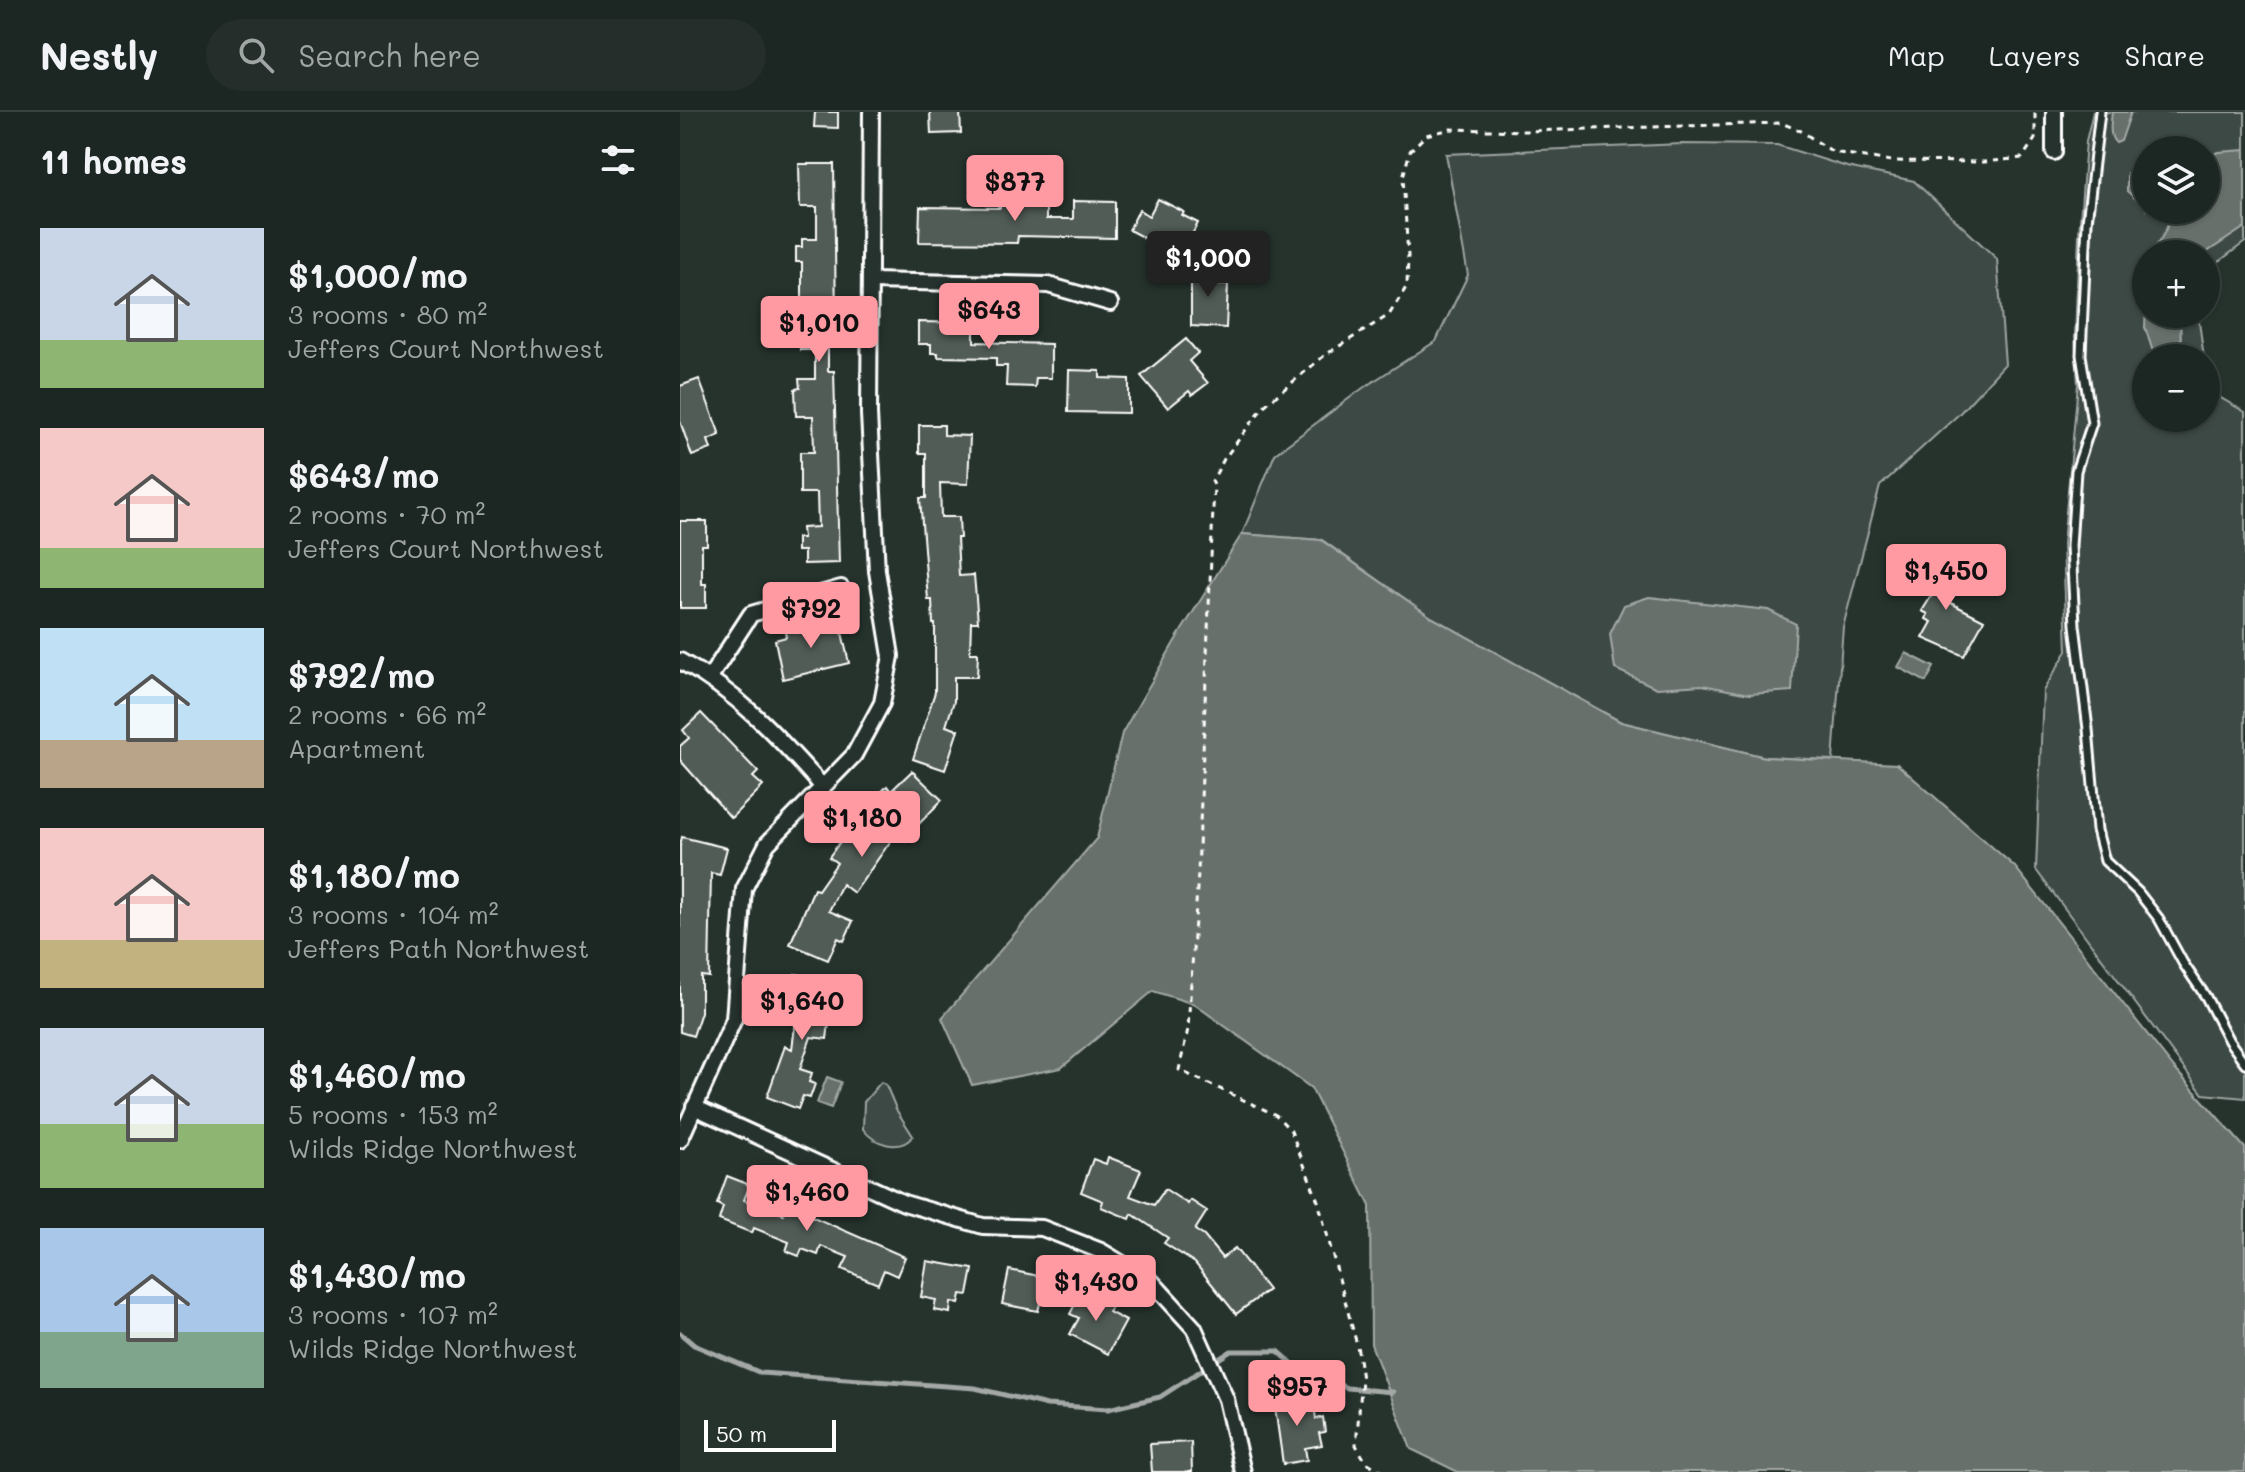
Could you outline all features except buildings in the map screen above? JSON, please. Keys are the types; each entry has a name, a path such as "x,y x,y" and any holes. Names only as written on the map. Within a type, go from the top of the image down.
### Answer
{"street":[{"path":"680,1140 734,1019 744,889 767,844 854,755 882,703 891,656 877,571 869,414 871,112"},
{"path":"2054,112 2054,152"},
{"path":"870,281 1048,285 1110,303"},
{"path":"710,677 751,614 841,588"},
{"path":"680,661 710,677 761,719 823,787"},
{"path":"694,1107 904,1203 983,1226 1042,1228 1101,1251 1152,1282 1194,1328 1226,1399 1243,1472"}],"lane":[{"path":"2100,112 2087,222 2081,355 2092,423 2076,471 2071,546 2076,645 2088,729 2097,830 2105,861 2138,892 2159,919 2229,1041 2245,1063"}],"path":[{"path":"1383,1472 1366,1462 1356,1445 1362,1379 1357,1345 1318,1201 1291,1131 1276,1115 1179,1070 1188,1029 1198,873 1212,481 1224,459 1264,406 1325,355 1389,315 1407,286 1403,177 1410,151 1426,135 1451,129 1526,131 1781,123 1801,131 1833,152 1891,161 1984,162 2022,158 2035,139 2035,112"}],"shaded area":[{"path":"2093,112 2245,112 2245,242 2220,261 2220,240 2132,240 2132,328 2200,328 2202,344 2132,344 2132,432 2220,432 2220,397 2245,412 2245,1098 2203,1094 2036,870 2043,691 2067,651 2063,544 2078,384 2075,337 2086,141"},
{"path":"2112,112 2131,112 2121,141 2116,143 2111,133"},
{"path":"1682,144 1777,145 1847,167 1914,181 1997,259 2005,364 1959,414 1880,486 1843,627 1833,760 1765,757 1621,722 1431,617 1322,540 1242,534 1275,454 1363,388 1436,341 1468,275 1446,154"},
{"path":"2245,150 2245,227 2220,243 2220,240 2160,240 2168,224 2220,224 2220,152"},
{"path":"2132,171 2132,196 2127,191 2127,173"},
{"path":"2145,328 2180,328 2181,344 2150,344"},
{"path":"1242,534 1321,540 1431,617 1621,722 1765,757 1897,764 2015,867 2174,1068 2245,1148 2245,1472 1458,1472 1411,1449 1371,1344 1370,1206 1311,1088 1194,1004 1153,991 1061,1068 972,1085 942,1018 1097,838 1122,733"},
{"path":"1649,597 1768,610 1796,624 1792,691 1749,694 1702,685 1657,688 1615,669 1610,634 1624,605"},
{"path":"1906,653 1934,667 1926,682 1898,667"},
{"path":"827,1077 841,1082 831,1108 817,1103"},
{"path":"881,1082 886,1085 897,1111 913,1136 901,1144 880,1142 863,1129 864,1102"}],"waterway":[{"path":"680,1333 694,1345 761,1373 975,1388 1047,1405 1108,1409 1160,1397 1231,1351 1278,1351 1294,1365 1347,1388 1393,1392"}]}
